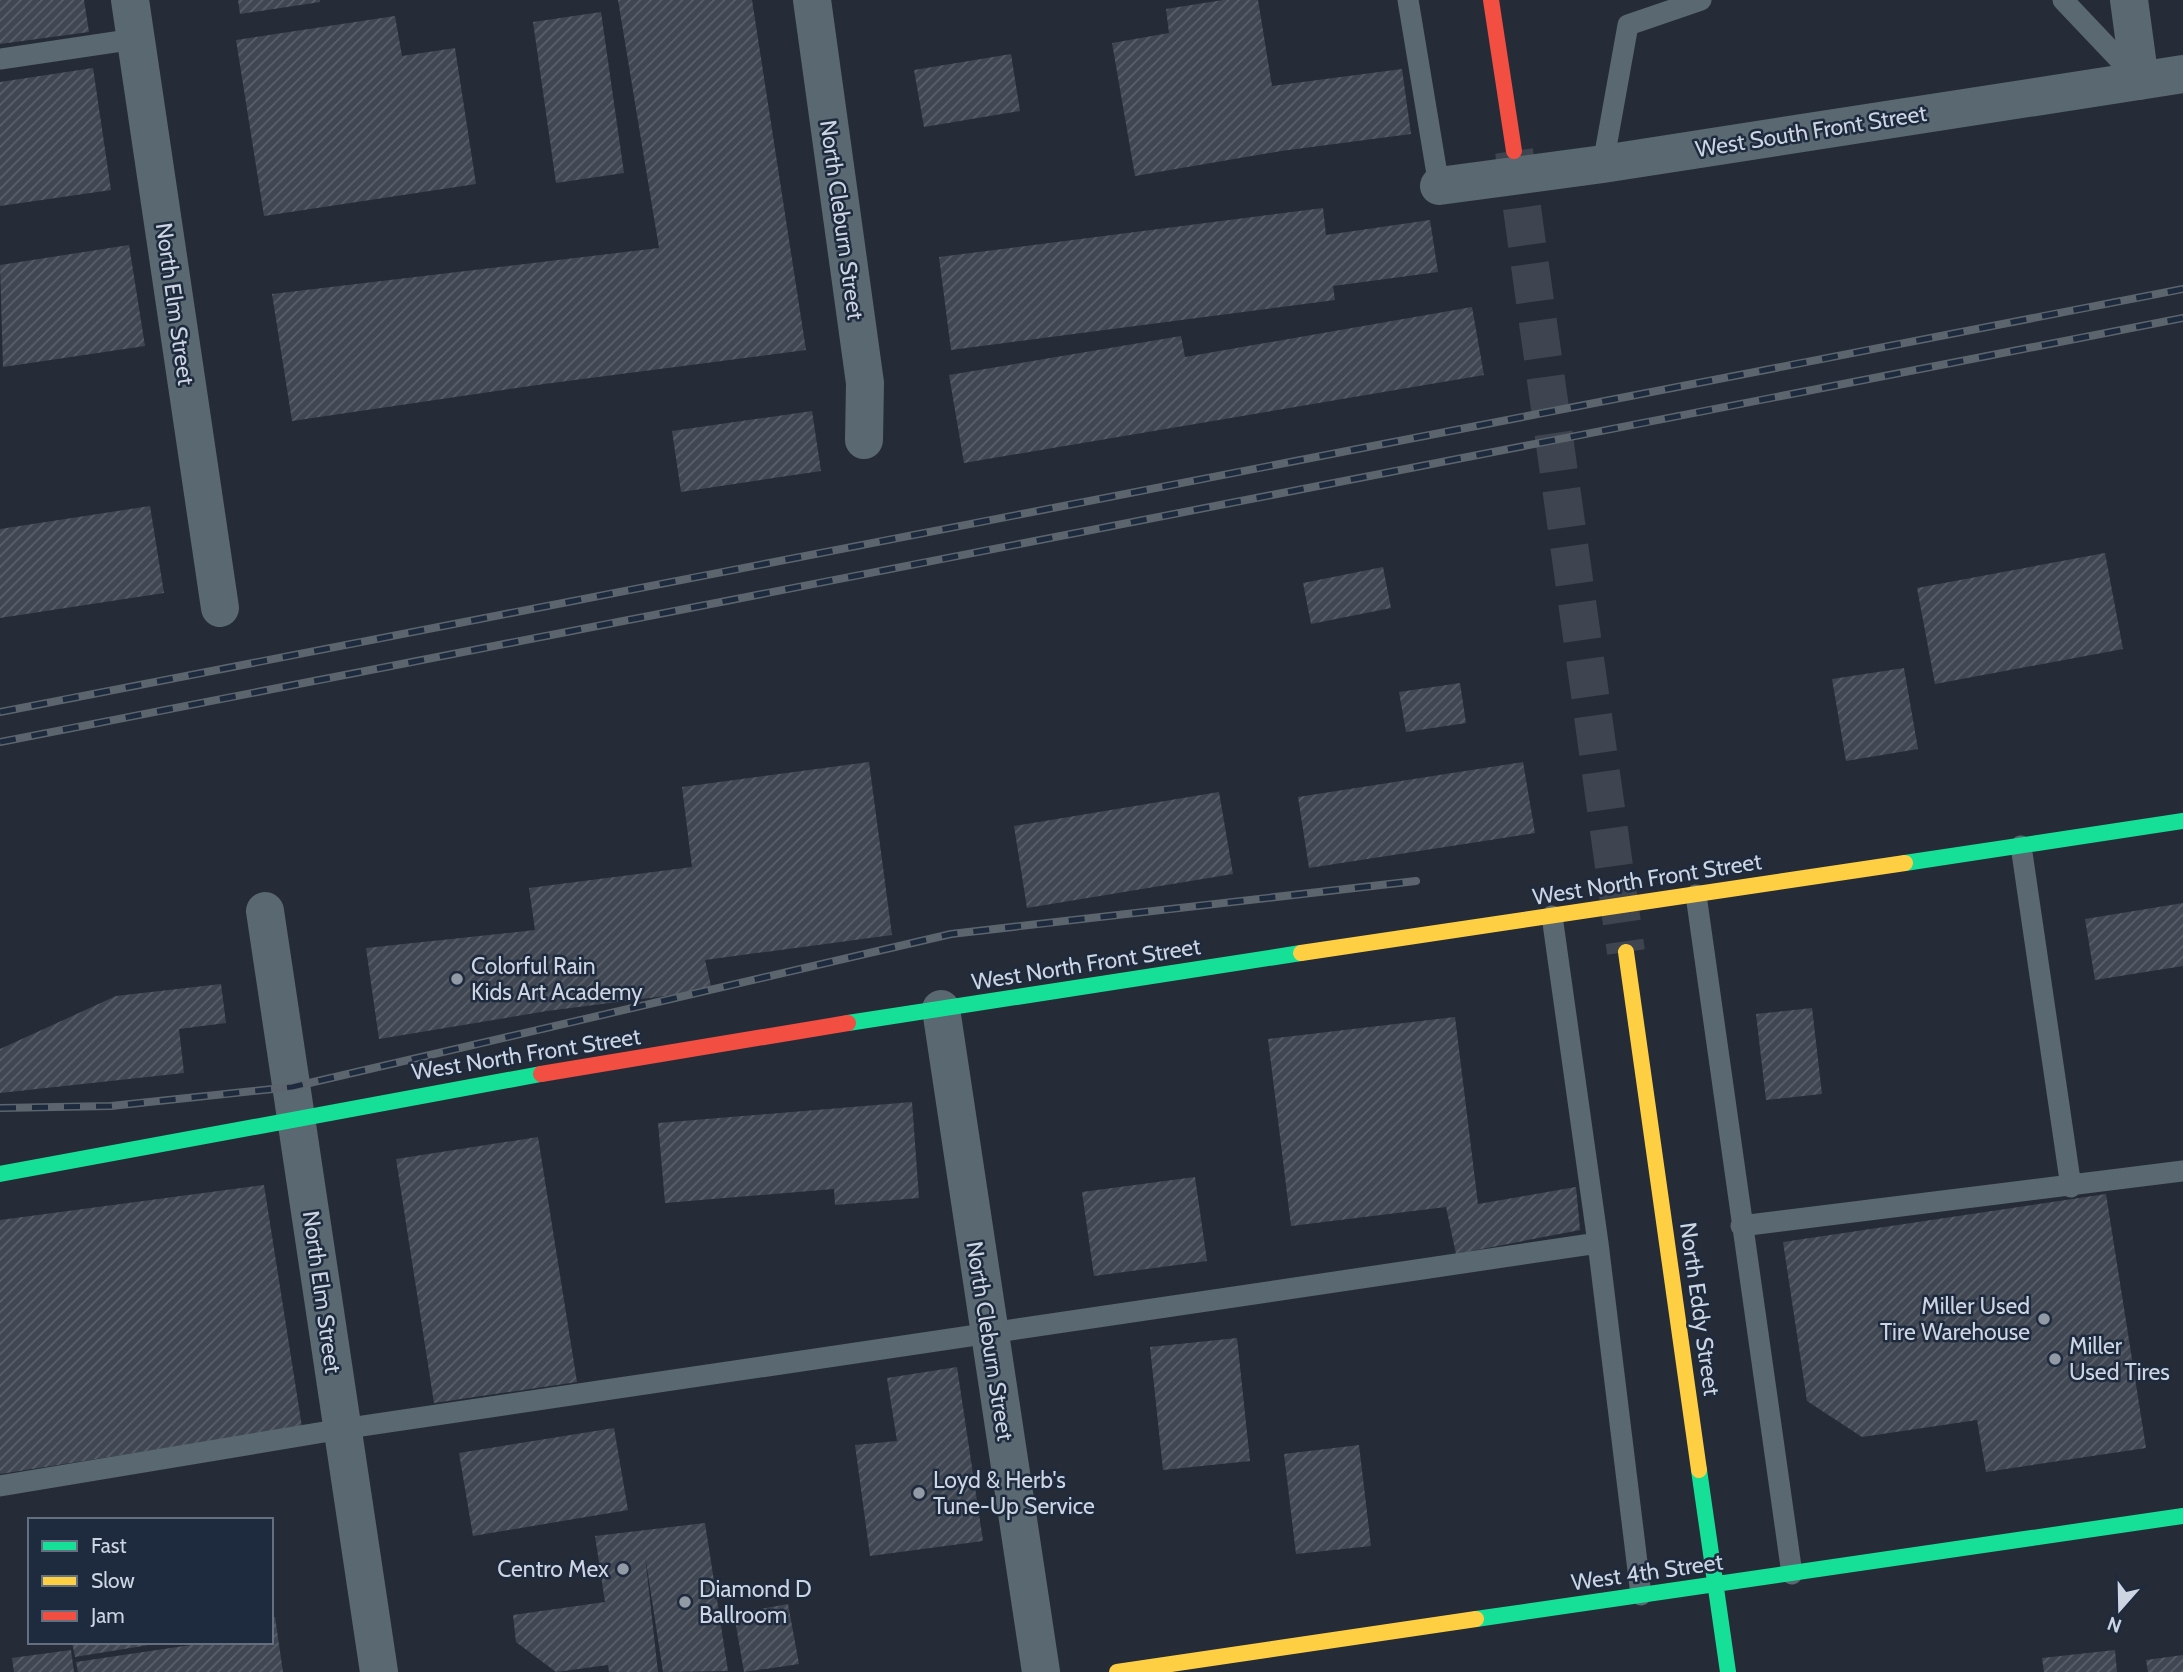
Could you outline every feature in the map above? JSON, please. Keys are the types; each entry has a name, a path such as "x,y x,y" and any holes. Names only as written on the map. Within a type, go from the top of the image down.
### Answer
{"street":[{"name":"North Elm Street","path":"130,0 220,608"},
{"name":"North Cleburn Street","path":"812,0 865,383 864,440"},
{"path":"1491,0 1514,151"},
{"path":"2129,0 2140,81"},
{"name":"West South Front Street","path":"1439,186 1603,164 2183,74"},
{"name":"West North Front Street","path":"0,1174 296,1115 941,1009 2183,821"},
{"name":"North Elm Street","path":"265,911 379,1672"},
{"name":"North Eddy Street","path":"1626,952 1728,1672"},
{"name":"North Cleburn Street","path":"941,1009 1041,1672"},
{"name":"West 4th Street","path":"1117,1672 2183,1516"}],"lane":[{"path":"1408,0 1439,186"},
{"path":"1603,164 1628,25 1701,0"},
{"path":"2063,0 2140,81"},
{"path":"0,60 135,38"},
{"path":"2021,845 2071,1186"},
{"path":"1696,895 1792,1574"},
{"path":"1552,916 1598,1243 1641,1595"},
{"path":"1741,1226 2183,1171"},
{"path":"0,1486 342,1430 1598,1243"}],"building":[{"path":"0,0 84,0 89,32 0,44"},
{"path":"238,0 320,0 320,2 240,14"},
{"path":"618,0 752,0 806,350 544,384 292,421 272,294 659,248"},
{"path":"1223,0 1258,0 1272,86 1402,69 1411,134 1281,151 1135,176 1112,43 1169,33 1166,9"},
{"path":"601,12 624,173 556,183 533,22"},
{"path":"395,16 402,56 455,48 476,184 264,216 236,40"},
{"path":"1011,54 1020,111 924,127 914,70"},
{"path":"93,68 111,190 0,206 0,82"},
{"path":"1323,208 1326,235 1430,220 1438,272 1333,286 1335,300 951,350 939,257"},
{"path":"129,245 145,346 3,367 0,265"},
{"path":"1472,307 1484,375 964,463 949,375 1181,336 1185,357"},
{"path":"812,411 821,471 681,492 672,431"},
{"path":"150,506 164,593 0,618 0,529"},
{"path":"2105,553 2123,649 1935,684 1917,588"},
{"path":"1383,567 1391,608 1311,624 1303,583"},
{"path":"1904,668 1918,749 1846,761 1832,679"},
{"path":"1460,683 1466,723 1406,732 1399,692"},
{"path":"869,762 892,935 705,960 712,990 547,1011 379,1039 366,948 535,930 529,888 692,867 682,787"},
{"path":"1523,762 1535,833 1309,868 1298,797"},
{"path":"1219,792 1233,874 1027,908 1014,826"},
{"path":"2183,903 2183,966 2095,980 2085,919"},
{"path":"221,984 226,1023 179,1029 184,1073 0,1093 0,1049 116,996"},
{"path":"1812,1008 1822,1094 1766,1100 1756,1014"},
{"path":"1455,1017 1478,1204 1576,1187 1580,1230 1456,1254 1446,1207 1291,1226 1268,1039"},
{"path":"912,1102 919,1198 835,1205 834,1189 665,1203 658,1123"},
{"path":"538,1137 577,1382 434,1403 396,1159"},
{"path":"1195,1177 1207,1261 1094,1276 1082,1192"},
{"path":"264,1185 302,1427 0,1474 0,1220"},
{"path":"2106,1194 2146,1448 1986,1472 1977,1420 1862,1437 1807,1401 1783,1242"},
{"path":"1237,1338 1250,1461 1163,1470 1150,1347"},
{"name":"Loyd & Herb's Tune-Up Service","path":"957,1367 983,1541 870,1556 855,1445 897,1441 887,1378"},
{"path":"614,1428 628,1510 473,1536 459,1453"},
{"path":"1359,1445 1371,1546 1296,1554 1284,1454"},
{"path":"705,1523 728,1671 663,1672 645,1555 658,1672 609,1672 608,1665 556,1672 516,1642 513,1615 605,1602 595,1536"},
{"path":"788,1604 799,1664 744,1672 734,1614"},
{"path":"275,1617 283,1672 78,1672 76,1662 198,1644 273,1644"},
{"path":"72,1644 155,1644 75,1657"},
{"path":"71,1650 74,1672 14,1672 12,1658"},
{"path":"2115,1650 2117,1672 2044,1672 2042,1658"},
{"path":"2183,1655 2183,1672 2148,1672 2146,1660"}],"tunnel":[{"path":"1514,151 1626,952"}],"railway":[{"path":"0,712 2183,289"},
{"path":"0,742 2183,318"},
{"path":"0,1108 111,1106 292,1087 951,934 1416,881"}],"traffic: fast":[{"path":"1905,863 2183,821"},
{"path":"848,1023 1301,953"},
{"path":"0,1174 541,1074"},
{"path":"1699,1470 1728,1672"},
{"path":"1476,1619 2183,1516"}],"traffic: slow":[{"path":"1301,953 1905,863"},
{"path":"1626,952 1699,1470"},
{"path":"1117,1672 1476,1619"}],"traffic: jam":[{"path":"1491,0 1514,151"},
{"path":"541,1074 848,1023"}],"place":[{"name":"Colorful Rain Kids Art Academy","path":"457,979"},
{"name":"Miller Used Tire Warehouse","path":"2044,1319"},
{"name":"Miller Used Tires","path":"2055,1359"},
{"name":"Loyd & Herb's Tune-Up Service","path":"919,1493"},
{"name":"Centro Mex","path":"623,1569"},
{"name":"Diamond D Ballroom","path":"685,1602"}]}
